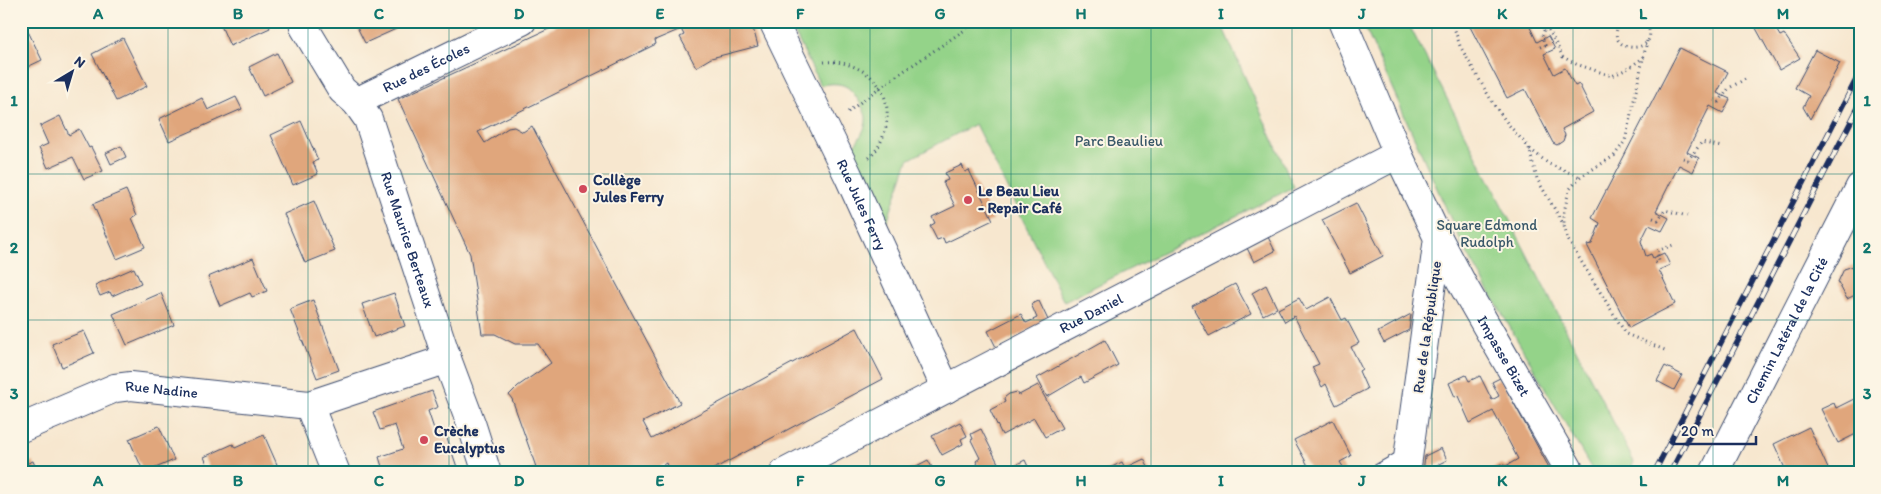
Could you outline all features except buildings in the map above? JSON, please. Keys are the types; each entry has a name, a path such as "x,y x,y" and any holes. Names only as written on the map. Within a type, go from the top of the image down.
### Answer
{"street":[{"name":"Rue Maurice Berteaux","path":"303,21 304,27 342,90 356,102 368,119 447,359 487,473"},
{"name":"Rue des Écoles","path":"356,102 522,21"},
{"name":"Rue Jules Ferry","path":"773,21 848,175 946,389"},
{"path":"1342,21 1398,154 1438,238"},
{"name":"Rue Daniel","path":"784,473 1398,154"},
{"name":"Chemin Latéral de la Cité","path":"1714,473 1860,187"},
{"name":"Rue de la République","path":"1407,463 1438,238"},
{"name":"Impasse Bizet","path":"1438,238 1464,288 1571,473"},
{"name":"Rue Nadine","path":"21,428 115,388 131,386 309,405 447,359"},
{"path":"309,405 336,473"}],"lane":[{"path":"1376,473 1407,463"}],"path":[{"path":"825,128 861,104 880,87 978,21"},
{"path":"1452,21 1460,46 1494,105 1508,124 1529,148 1549,164 1580,177"},
{"path":"1621,21 1617,32 1620,42 1624,46 1634,49 1644,45 1647,41"},
{"path":"1645,21 1650,30 1625,141 1614,156 1580,177 1569,190 1564,212 1564,231 1626,334 1667,351"},
{"path":"1545,23 1563,57 1592,70 1612,76 1629,68 1644,56"},
{"path":"1540,47 1545,46 1542,36 1545,23"},
{"path":"818,64 826,61 844,63 862,70 880,87 887,107 886,130 877,151 848,175"},
{"path":"1714,100 1719,102 1729,88 1747,78"},
{"path":"1683,158 1688,160 1702,142 1721,147"},
{"path":"1529,148 1537,179 1564,226"},
{"path":"1653,218 1658,220 1665,210 1687,216"},
{"path":"1655,263 1659,261 1657,251 1676,244"}],"green space":[{"name":"Parc Beaulieu","path":"789,21 1220,21 1294,187 1064,302 975,124 908,160 887,222 851,149 864,130 866,117 864,110 856,96 844,85 820,85"},
{"name":"Square Edmond Rudolph","path":"1362,21 1407,21 1634,462 1629,473 1594,473 1462,244"}],"railway":[{"path":"1654,473 1860,72"},
{"path":"1670,473 1860,104"}],"place":[{"name":"Collège Jules Ferry","path":"583,189"},
{"name":"Le Beau Lieu - Repair Café","path":"968,200"},
{"name":"Crèche Eucalyptus","path":"424,440"}]}
